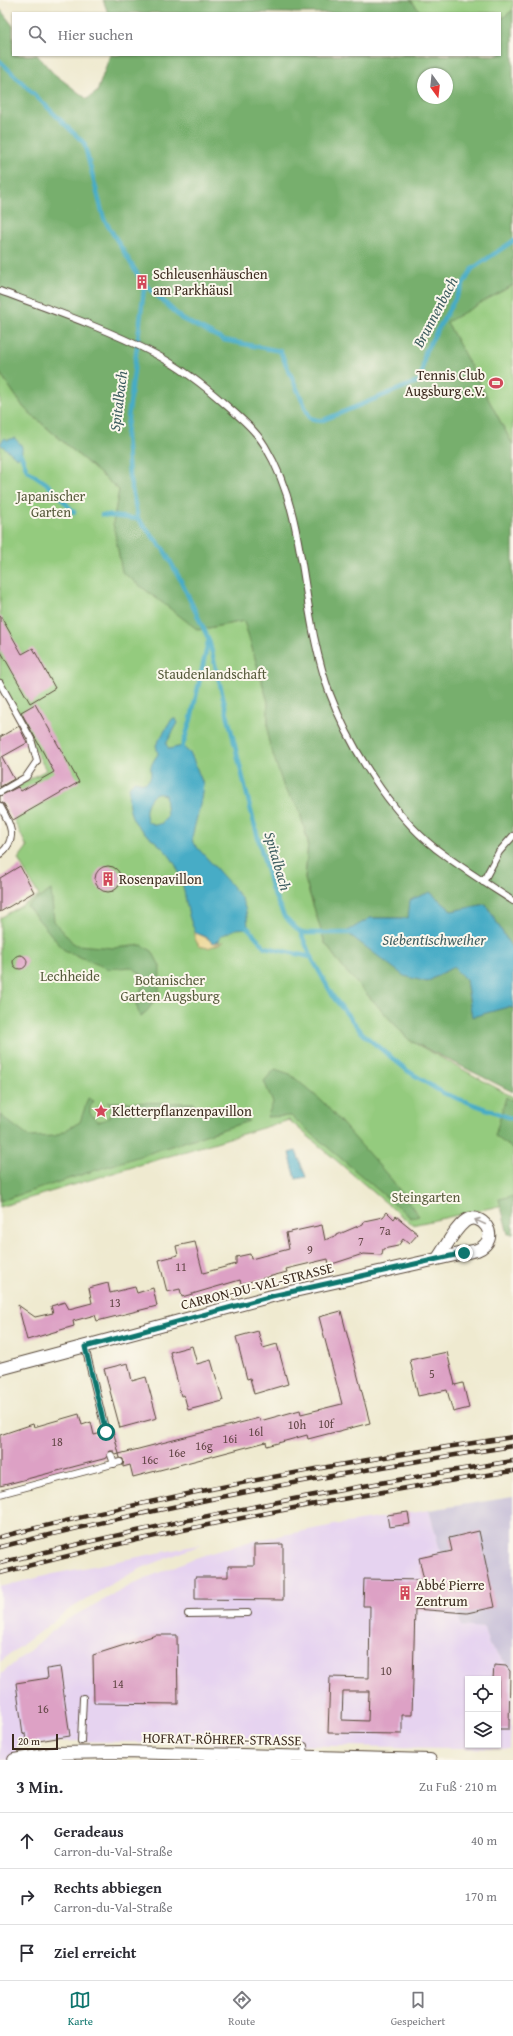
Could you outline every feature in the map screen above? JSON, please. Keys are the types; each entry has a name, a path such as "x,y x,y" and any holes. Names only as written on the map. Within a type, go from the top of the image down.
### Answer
{"street":[{"name":"CARRON-DU-VAL-STRASSE","path":"0,1369 272,1296 438,1258"},
{"name":"HOFRAT-RÖHRER-STRASSE","path":"14,1760 56,1753 124,1756 255,1757 305,1751 353,1759 430,1760"}],"lane":[{"path":"0,291 65,315 156,354 212,392 247,423 265,446 290,504 303,559 316,643 329,693 349,736 373,776 401,814 434,847 513,901"},
{"path":"0,683 2,693 31,739 36,762 26,777 0,792"},
{"path":"0,806 10,823 11,836 8,848 0,854"},
{"path":"484,882 499,852 513,836"},
{"path":"85,1347 106,1432"},
{"path":"0,1494 117,1463 111,1455"},
{"path":"188,1614 248,1613"},
{"path":"81,1741 83,1698"}],"shaded area":[{"path":"513,1497 513,1670 489,1645 484,1628 461,1626 429,1510"},
{"path":"429,1510 461,1625 484,1628 489,1645 513,1670 510,1749 69,1741 16,1747 19,1760 0,1760 0,1675 66,1620 139,1581 192,1559 248,1542 334,1525"},
{"path":"203,1544 142,1568 115,1582 67,1611 0,1662 0,1587 53,1574"}],"green space":[{"path":"103,0 411,0 420,12 108,12"},
{"path":"411,0 513,0 513,10 501,19 501,12 420,12"},
{"path":"0,9 12,25 12,56 38,56 53,73 87,99 97,92 110,56 501,56 501,19 513,10 513,285 447,322 513,445 513,950 486,904 452,911 430,892 408,918 370,918 427,982 453,967 466,980 472,1016 508,1007 513,1008 513,1092 409,1040 343,968 325,943 305,879 308,842 299,809 284,788 268,739 268,702 244,621 198,630 122,572 113,523 119,490 24,408 0,373"},
{"name":"Tennis Club Augsburg e.V.","path":"513,285 513,445 446,321"},
{"name":"Botanischer Garten Augsburg","path":"0,373 24,408 119,490 113,523 198,630 244,621 268,702 268,727 284,788 299,809 308,842 305,879 325,943 343,968 409,1040 513,1097 513,1203 412,1225 289,1120 0,1207 0,918 39,896 18,859 27,847 2,795 46,770 0,686"},
{"path":"51,890 54,921 73,943 77,945 114,948 142,945 152,951 160,966 159,993 148,1010 140,1017 136,1004 143,983 140,973 131,967 108,969 64,950 27,906"},
{"path":"275,1069 290,1074 323,1102 392,1180 419,1216 411,1218 291,1116 267,1117 273,1103 264,1081"},
{"path":"506,1097 513,1101 513,1149 495,1136"},
{"path":"88,1098 94,1101 90,1107 90,1113 98,1121 105,1120 110,1115 111,1109 108,1102 194,1103 201,1114 209,1115 223,1109 249,1121 0,1201 0,1115 29,1137 55,1136 80,1122"},
{"path":"513,1196 513,1234 508,1234 499,1199"}],"sand":[{"path":"195,931 215,943 224,942 208,948 199,946 195,939"}],"water":[{"path":"4,438 8,440 14,438 21,445 21,455 17,458 0,444"},
{"path":"172,719 176,719 178,723 166,744 169,749 182,746 191,754 203,784 201,801 192,837 193,843 239,895 245,908 248,928 236,929 221,936 219,941 212,943 208,938 196,933 189,917 180,874 176,866 169,855 136,824 131,815 129,787 134,781 145,783 151,776 151,766 158,754 156,745","holes":["156,793 165,795 167,817 162,823 156,825 148,822 146,814 148,802"]},
{"name":"Siebentischweiher","path":"430,892 452,911 486,904 513,950 513,1008 508,1007 472,1017 466,980 453,967 427,982 404,976 346,932 370,918 408,918 410,900"},
{"path":"296,1151 306,1177 296,1179 289,1153"}],"building":[{"path":"0,615 22,654 33,648 55,688 30,703 0,650"},
{"path":"35,704 79,782 13,820 4,804 0,802 0,796 18,787 21,791 54,772 21,712"},
{"path":"19,726 27,743 2,757 14,779 0,787 0,737"},
{"path":"20,866 34,892 0,912 0,878"},
{"name":"Rosenpavillon","path":"108,866 117,870 121,879 117,888 108,892 99,888 95,879 99,870"},
{"path":"20,955 25,957 27,962 25,967 20,969 15,967 13,962 15,957"},
{"path":"387,1212 394,1219 396,1216 418,1234 409,1244 403,1239 398,1246 383,1249 382,1255 363,1254 329,1265 328,1259 286,1269 287,1272 241,1284 240,1280 182,1297 180,1289 167,1292 159,1260 178,1255 176,1246 195,1242 203,1273 236,1264 236,1257 250,1254 251,1259 289,1249 286,1233 322,1225 325,1240 363,1224 364,1221 383,1217"},
{"path":"108,1283 110,1293 135,1287 137,1293 153,1288 157,1306 97,1321 95,1315 73,1321 74,1326 27,1340 18,1305 35,1317 53,1313 51,1306 65,1302 69,1309 92,1303 89,1288"},
{"path":"341,1311 370,1423 308,1439 307,1435 267,1446 266,1442 133,1477 130,1465 123,1467 123,1459 120,1458 119,1454 259,1418 260,1421 300,1410 301,1414 342,1404 319,1317"},
{"path":"258,1331 263,1348 277,1344 288,1384 254,1394 250,1378 247,1379 236,1337"},
{"path":"192,1346 197,1364 211,1360 223,1401 188,1410 184,1395 181,1396 170,1352"},
{"path":"447,1352 455,1385 463,1383 469,1408 453,1412 447,1390 418,1396 410,1360"},
{"path":"128,1363 132,1381 146,1377 157,1418 120,1428 104,1369"},
{"path":"79,1414 82,1425 91,1422 94,1435 102,1433 104,1436 107,1436 110,1430 113,1430 119,1454 116,1455 114,1451 110,1451 107,1454 107,1458 0,1486 0,1435 33,1424 34,1427"},
{"path":"408,1512 410,1524 389,1527 387,1515"},
{"path":"479,1531 495,1607 467,1613 415,1609 412,1715 402,1715 402,1734 328,1733 330,1677 369,1678 370,1606 363,1606 364,1579 424,1580 419,1558 452,1551 449,1538","holes":["343,1691 369,1691 368,1721 342,1720"]},
{"path":"283,1544 283,1600 195,1599 195,1577 228,1577 228,1566 254,1566 254,1545"},
{"path":"156,1635 177,1635 178,1704 94,1703 93,1655"},
{"path":"494,1665 506,1666 510,1671 509,1729 501,1729 501,1676 493,1676"},
{"path":"60,1667 70,1736 26,1743 25,1733 23,1734 16,1683 48,1678 47,1669"}],"waterway":[{"path":"0,61 84,143 104,219 141,280"},
{"name":"Brunnenbach","path":"144,283 182,319 224,340 280,351 310,418 321,421 421,380 425,352 472,269 513,241"},
{"name":"Spitalbach","path":"142,285 144,289 126,436 129,475 138,519 164,550 180,579 209,640 272,890 284,916 301,933 311,957 334,998 364,1035 408,1071 443,1093 513,1119"},
{"name":"Spitalbach","path":"17,451 21,455 27,470 46,483 74,512"},
{"name":"Spitalbach","path":"102,515 138,519"},
{"path":"181,751 191,719 208,642"},
{"path":"244,926 248,928 265,947 311,957"},
{"path":"301,933 351,933"}],"railway":[{"path":"0,1537 64,1521 255,1480 384,1457 513,1437"},
{"path":"0,1547 64,1531 255,1490 513,1446"},
{"path":"0,1563 127,1533 255,1506 384,1482 513,1461"},
{"path":"0,1573 127,1542 255,1515 513,1471"}],"place":[{"name":"Schleusenhäuschen am Parkhäusl","path":"142,282"},
{"name":"Tennis Club Augsburg e.V.","path":"496,383"},
{"name":"Rosenpavillon","path":"108,879"},
{"name":"Kletterpflanzenpavillon","path":"101,1111"},
{"name":"Abbé Pierre Zentrum","path":"405,1593"}],"route":[{"path":"106,1432 85,1347 272,1296 464,1253"}],"park label":[{"name":"Japanischer Garten","path":"51,504"},
{"name":"Staudenlandschaft","path":"212,674"},
{"name":"Lechheide","path":"70,976"},
{"name":"Steingarten","path":"426,1197"}]}
